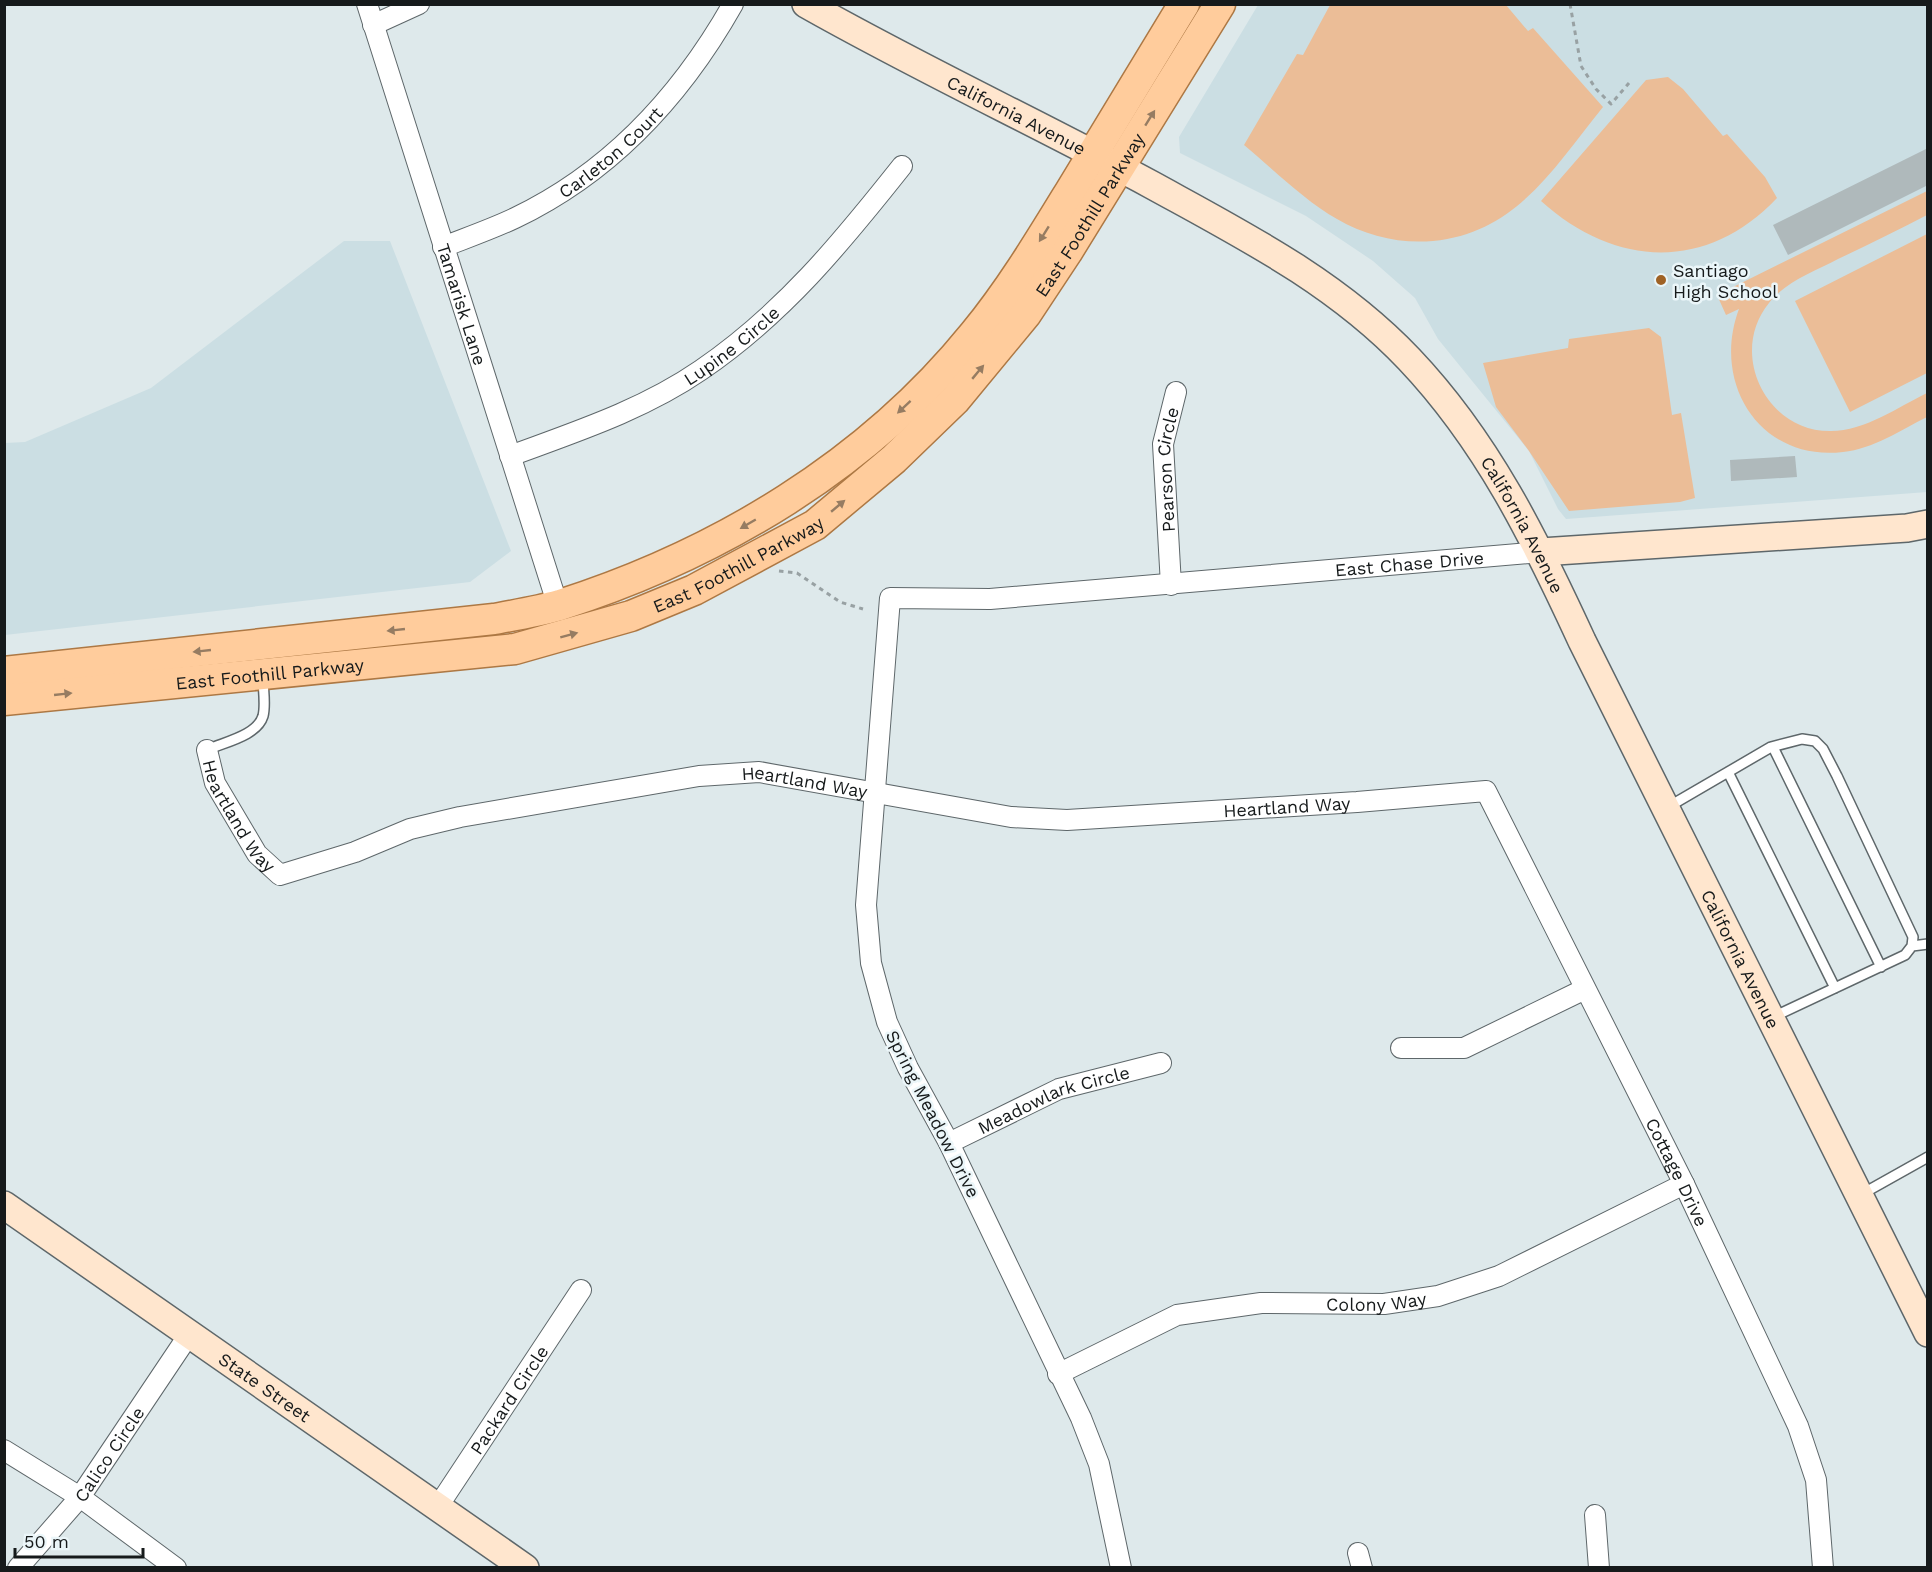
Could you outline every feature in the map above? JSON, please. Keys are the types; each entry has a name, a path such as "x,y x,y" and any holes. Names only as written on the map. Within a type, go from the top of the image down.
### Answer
{"main road":[{"name":"California Avenue","path":"806,4 1107,161 1240,232 1290,262 1383,333 1443,398 1480,446 1514,501 1541,552 1928,1333"},
{"name":"East Foothill Parkway","path":"4,700 515,649 631,616 694,590 815,525 894,459 955,400 1026,314 1107,161 1184,4"},
{"name":"East Foothill Parkway","path":"4,672 494,619 558,606 627,581 696,552 751,523 804,489 860,446 904,408 973,336 1107,161 1220,4"},
{"name":"East Chase Drive","path":"1541,552 1924,528"},
{"path":"392,661 413,648 516,631 544,623 553,619 558,606"},
{"name":"State Street","path":"4,1205 525,1568"}],"street":[{"name":"Tamarisk Lane","path":"367,4 442,247 558,606"},
{"path":"373,25 419,4"},
{"name":"Carleton Court","path":"442,247 514,219 561,193 611,157 678,89 712,42 733,4"},
{"name":"Lupine Circle","path":"510,456 616,417 700,371 784,305 842,243 902,166"},
{"name":"Pearson Circle","path":"1171,585 1163,444 1176,392"},
{"name":"East Chase Drive","path":"890,598 990,599 1541,552"},
{"name":"Spring Meadow Drive","path":"890,598 866,905 871,963 887,1022 908,1068 949,1143 1081,1418 1099,1464 1121,1568"},
{"name":"Heartland Way","path":"207,750 215,783 257,854 280,875 355,852 410,829 460,817 699,776 759,772 874,790 1011,817 1067,820 1357,802 1486,791"},
{"name":"Cottage Drive","path":"1486,791 1684,1184 1798,1426 1816,1480 1823,1568"},
{"path":"1401,1048 1464,1048 1585,989"},
{"name":"Meadowlark Circle","path":"949,1143 1059,1089 1161,1063"},
{"name":"Colony Way","path":"1058,1374 1177,1315 1261,1303 1384,1304 1437,1296 1499,1276 1684,1184"},
{"name":"Packard Circle","path":"437,1508 581,1290"},
{"name":"Calico Circle","path":"18,1568 80,1497 190,1333"},
{"path":"4,1450 80,1497 176,1568"},
{"path":"1595,1515 1599,1568"}],"lane":[{"path":"207,750 248,733 258,726 263,715 263,674"},
{"path":"1666,808 1773,747 1802,739 1815,741 1824,749 1913,937 1912,946 1905,956 1771,1018"},
{"path":"1773,747 1881,967"},
{"path":"1728,772 1835,988"},
{"path":"1912,946 1928,945"},
{"path":"1859,1195 1928,1156"}],"path":[{"path":"1570,4 1581,66 1596,89 1611,104 1629,83"},
{"path":"775,569 797,573 840,602 863,609"}],"shaded area":[{"name":"Santiago High School","path":"1258,5 1927,5 1927,492 1566,519 1558,509 1529,451 1438,339 1415,298 1373,261 1306,216 1180,153 1179,137"},
{"path":"1330,5 1506,5 1528,31 1533,28 1603,107 1532,193 1511,211 1488,225 1462,235 1421,242 1396,240 1360,230 1325,212 1244,145 1297,54 1303,55"},
{"path":"1668,77 1683,89 1723,136 1727,134 1765,177 1777,198 1750,222 1721,239 1691,249 1660,252 1630,249 1599,239 1570,223 1541,201 1646,80"},
{"path":"1927,191 1927,215 1801,278 1776,295 1757,323 1752,344 1753,366 1760,386 1772,404 1788,418 1808,428 1831,431 1856,427 1869,423 1927,393 1927,417 1865,447 1843,452 1814,452 1788,444 1766,431 1749,412 1738,389 1732,364 1732,337 1739,309 1726,315 1717,295"},
{"path":"1927,234 1927,373 1850,412 1795,301"},
{"path":"344,241 390,241 511,551 470,582 5,635 5,443 25,442 151,388"},
{"path":"1649,328 1661,337 1672,415 1681,413 1695,498 1680,502 1569,511 1496,407 1483,363 1568,348 1569,339"}],"building":[{"path":"1928,148 1928,185 1788,255 1773,225"},
{"path":"1795,456 1797,477 1731,481 1730,460"}],"place":[{"name":"Santiago High School","path":"1661,280"}]}
